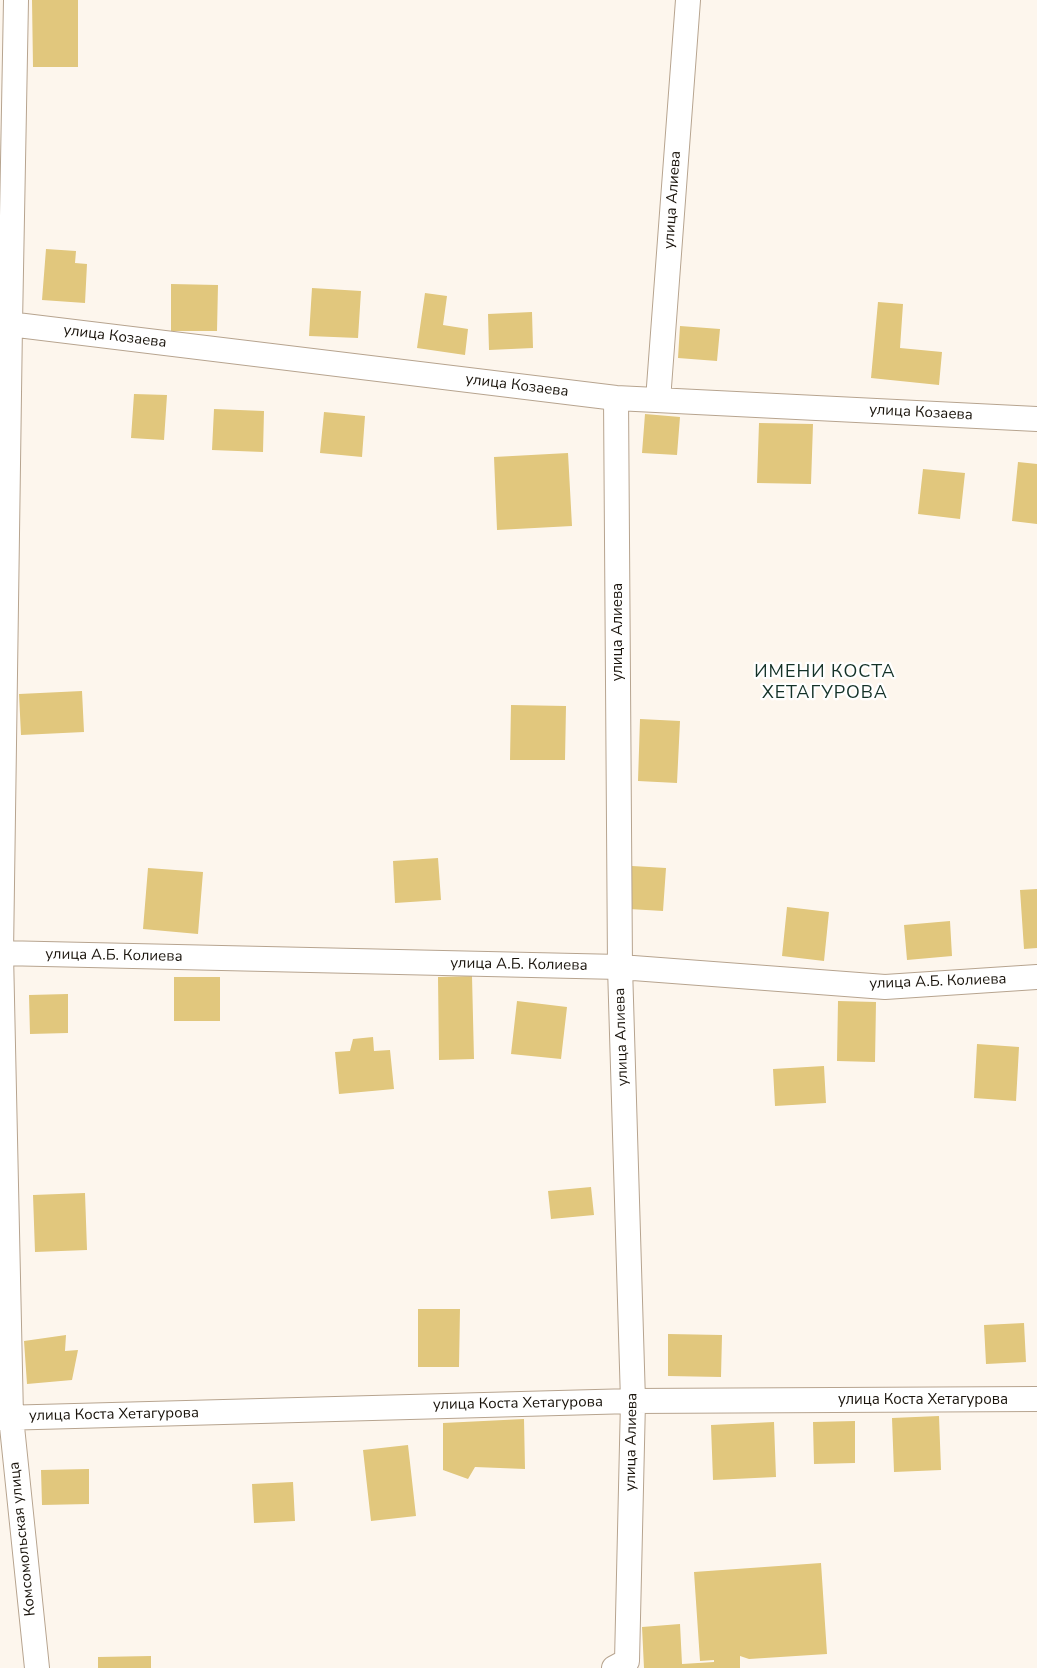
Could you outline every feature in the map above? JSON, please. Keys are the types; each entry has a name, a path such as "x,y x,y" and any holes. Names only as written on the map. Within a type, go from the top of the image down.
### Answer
{"street":[{"name":"Комсомольская улица","path":"16,0 5,324 0,953 5,1418 37,1668"},
{"name":"улица Алиева","path":"658,400 688,0"},
{"name":"улица Козаева","path":"5,324 616,398 1037,419"},
{"name":"улица Алиева","path":"614,1668 627,1661 633,1401 620,967 616,398"},
{"name":"улица А.Б. Колиева","path":"0,953 620,967 885,987 1037,977"},
{"name":"улица Коста Хетагурова","path":"5,1418 633,1401 1037,1399"}],"building":[{"path":"32,0 78,0 78,67 33,67"},
{"path":"46,249 76,251 75,263 87,264 85,303 42,300"},
{"path":"171,284 218,285 217,331 171,331"},
{"path":"312,288 361,291 358,338 309,336"},
{"path":"425,293 447,296 443,325 468,329 465,355 417,348"},
{"path":"878,302 903,304 900,348 942,352 939,385 871,378"},
{"path":"532,312 533,348 489,350 488,314"},
{"path":"680,326 720,329 717,361 678,358"},
{"path":"134,394 167,395 164,440 131,438"},
{"path":"214,409 264,411 263,452 212,450"},
{"path":"324,412 365,416 362,457 320,453"},
{"path":"645,414 680,417 677,455 642,453"},
{"path":"759,423 813,424 811,484 757,483"},
{"path":"568,453 572,526 497,530 494,457"},
{"path":"1018,462 1037,464 1037,524 1012,521"},
{"path":"923,469 965,473 960,519 918,514"},
{"path":"82,691 84,732 21,735 19,694"},
{"path":"511,705 566,706 565,760 510,760"},
{"path":"640,719 680,721 677,783 638,781"},
{"path":"438,858 441,900 395,903 393,861"},
{"path":"632,866 666,868 663,911 629,909"},
{"path":"148,868 203,872 198,934 143,929"},
{"path":"1037,889 1037,948 1024,949 1020,890"},
{"path":"787,907 829,912 824,961 782,956"},
{"path":"950,921 952,956 907,960 904,925"},
{"path":"472,976 474,1059 439,1060 438,977"},
{"path":"174,977 220,977 220,1021 174,1021"},
{"path":"68,994 68,1033 30,1034 29,995"},
{"path":"517,1001 567,1007 561,1059 511,1054"},
{"path":"838,1001 876,1002 875,1062 837,1061"},
{"path":"373,1037 374,1051 390,1050 394,1089 339,1094 335,1052 350,1051 353,1039"},
{"path":"977,1044 1019,1047 1016,1101 974,1098"},
{"path":"824,1066 826,1103 775,1106 773,1069"},
{"path":"591,1187 594,1215 551,1219 548,1191"},
{"path":"85,1193 87,1250 35,1252 33,1195"},
{"path":"418,1309 460,1309 459,1367 418,1367"},
{"path":"1024,1323 1026,1362 986,1364 984,1325"},
{"path":"668,1334 722,1335 721,1377 668,1376"},
{"path":"66,1335 65,1351 78,1350 72,1380 27,1384 24,1341"},
{"path":"939,1416 941,1470 894,1472 892,1418"},
{"path":"524,1419 525,1469 475,1467 468,1479 443,1470 443,1423"},
{"path":"855,1421 855,1463 814,1464 813,1422"},
{"path":"774,1422 776,1477 713,1480 711,1425"},
{"path":"408,1445 416,1516 371,1521 363,1450"},
{"path":"89,1469 89,1504 42,1505 41,1470"},
{"path":"293,1482 295,1521 254,1523 252,1484"},
{"path":"821,1563 827,1654 749,1659 740,1656 740,1668 644,1668 642,1627 680,1624 682,1664 714,1662 714,1660 700,1661 694,1572"},
{"path":"151,1656 151,1668 98,1668 98,1657"}],"district":[{"name":"ИМЕНИ КОСТА ХЕТАГУРОВА","path":"825,683"}]}
